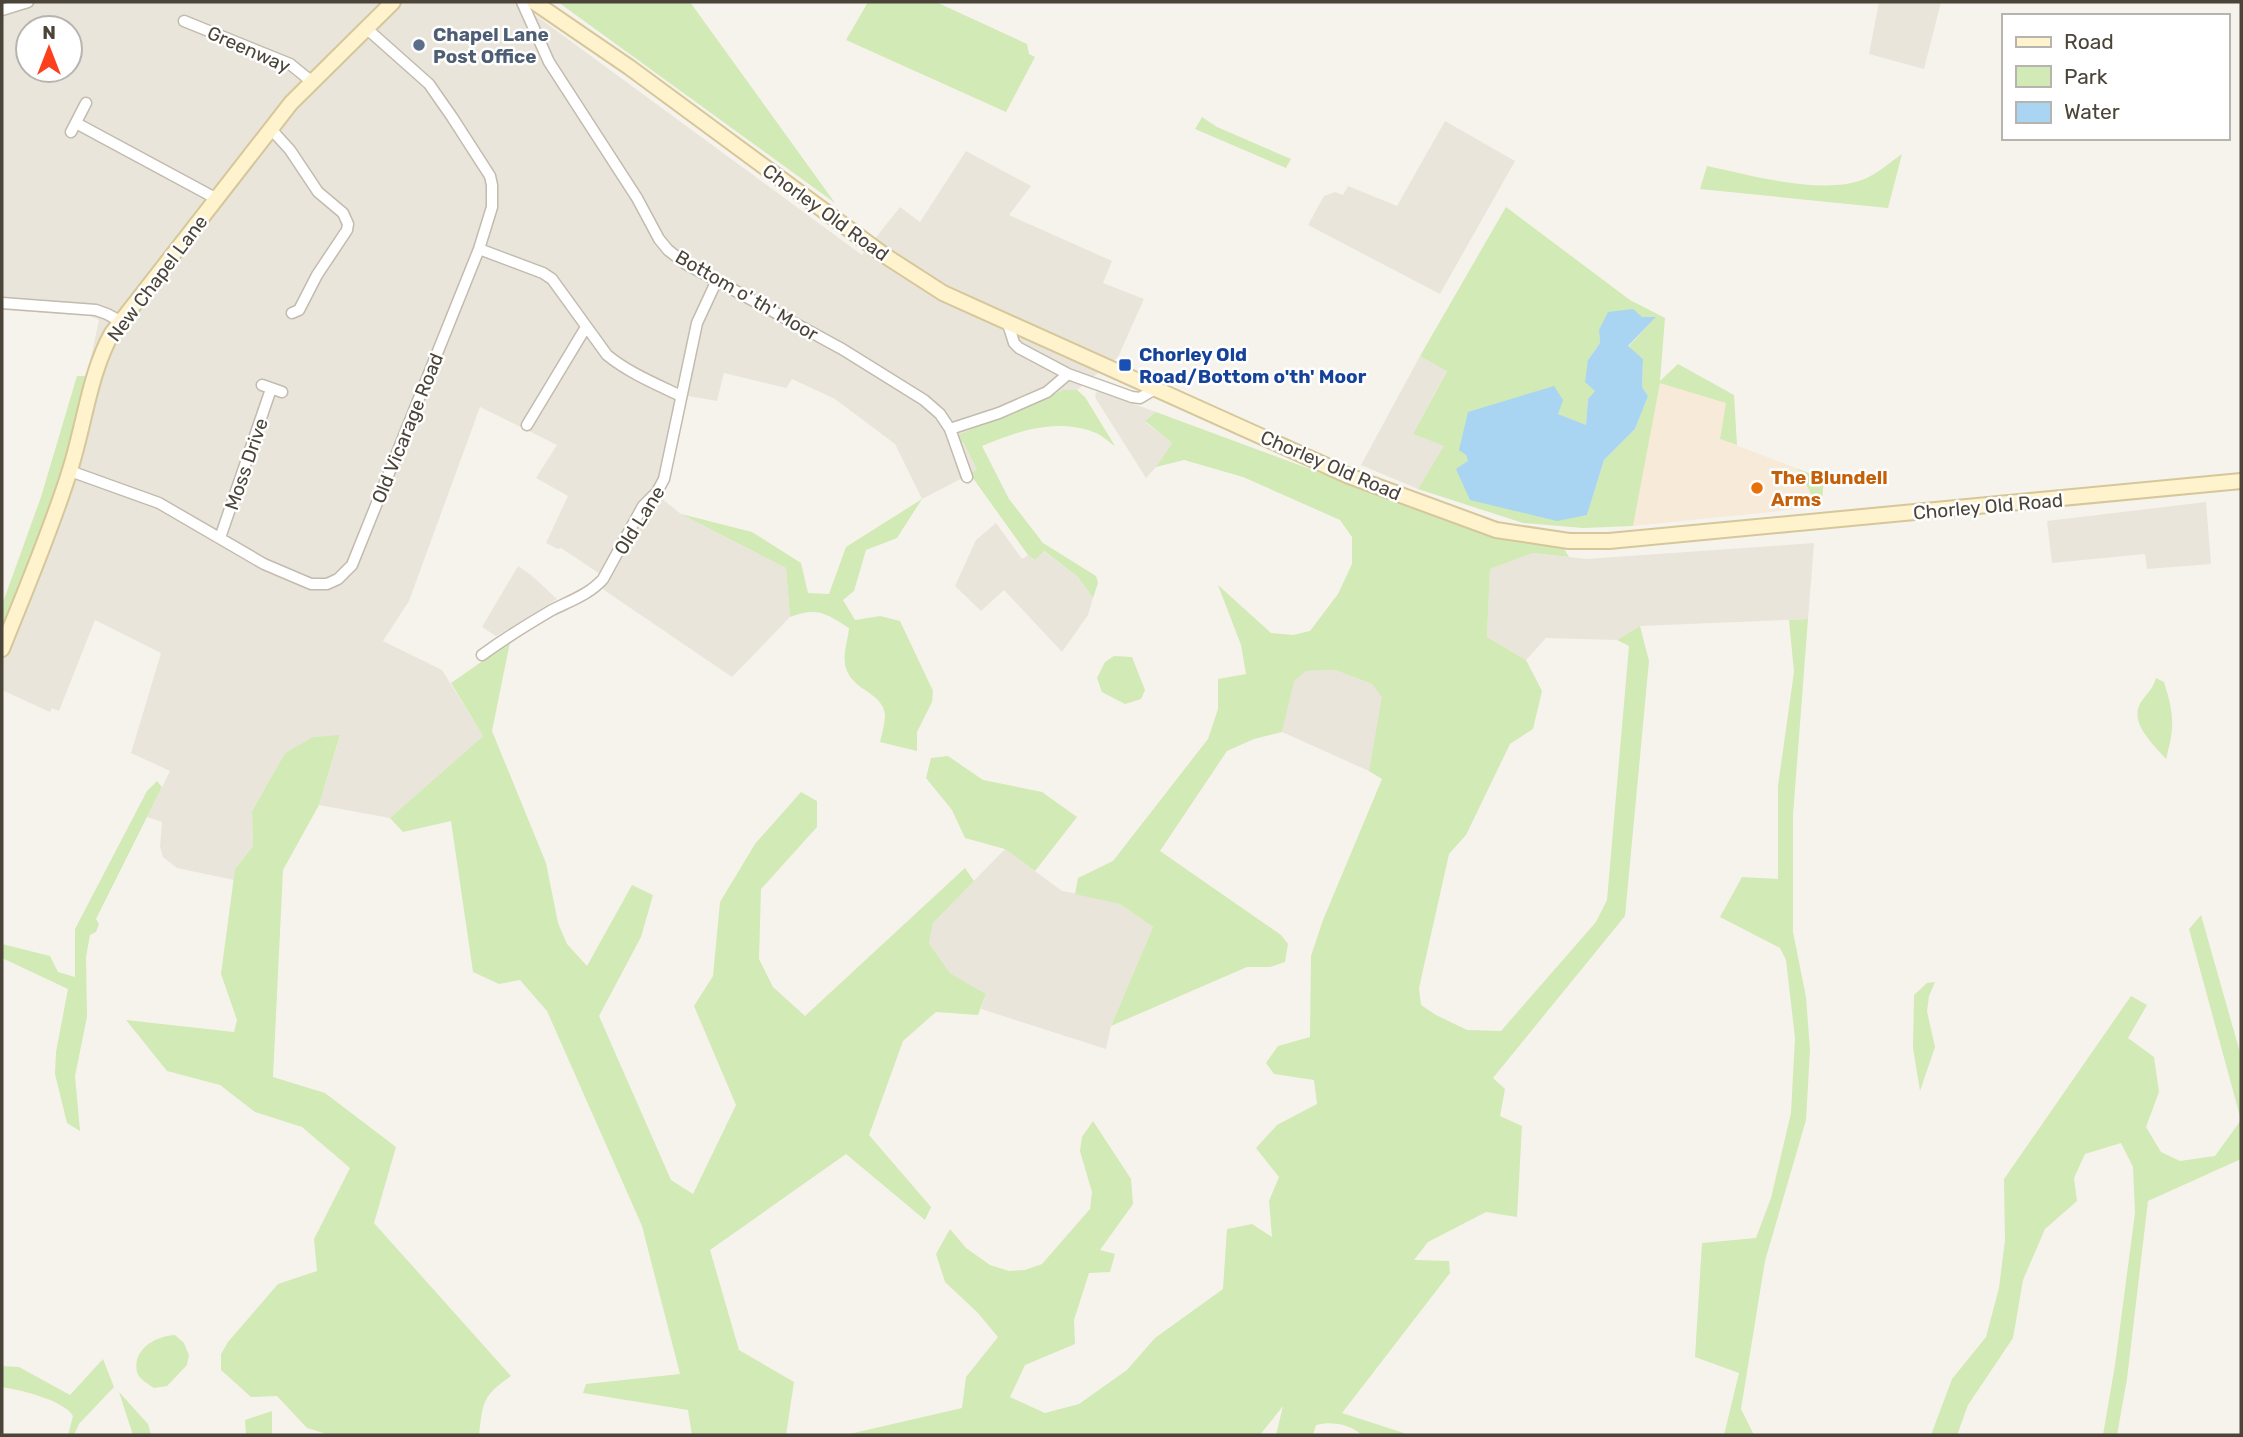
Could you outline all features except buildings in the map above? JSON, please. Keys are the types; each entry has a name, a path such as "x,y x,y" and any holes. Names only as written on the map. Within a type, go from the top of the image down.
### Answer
{"main road":[{"name":"New Chapel Lane","path":"2,649 70,471 105,345 120,321 270,128 311,81 393,2"},
{"name":"Chorley Old Road","path":"534,2 629,67 884,255 943,293 1349,476 1496,530 1569,541 1609,541 2241,481"}],"street":[{"path":"2,10 28,2"},
{"name":"Bottom o' th' Moor","path":"522,2 549,62 668,250 686,264 842,349 924,400 940,414 950,429 967,477"},
{"name":"Greenway","path":"184,21 290,64 311,81"},
{"name":"Old Vicarage Road","path":"70,471 159,503 264,564 311,584 327,584 338,579 352,565 479,249 492,207 490,176 429,84 366,28"},
{"path":"86,103 74,128 217,199"},
{"path":"270,128 290,150 318,192 343,213 348,223 347,230 317,275 299,310 292,313"},
{"path":"479,249 543,273 552,279 607,355 617,363 681,396"},
{"name":"Old Lane","path":"482,655 552,611 596,588 603,579 643,506 661,486 697,323 717,280"},
{"path":"2,303 96,310 120,321"},
{"path":"1008,324 1014,343 1019,348 1068,374 1132,397 1140,398 1155,389"},
{"path":"527,425 586,327"},
{"path":"950,429 999,413 1047,392 1068,374"},
{"name":"Moss Drive","path":"220,538 272,389"}],"shaded area":[{"path":"2,2 512,2 531,12 862,255 900,207 920,222 966,151 1031,186 1009,215 1112,261 1103,283 1144,299 1118,357 1077,390 1063,390 957,436 959,444 963,442 978,470 922,499 895,444 835,399 792,379 786,388 724,373 717,401 688,396 669,478 660,497 681,514 786,568 790,617 732,677 604,590 600,574 561,548 546,543 568,496 536,478 557,445 480,407 409,601 383,641 442,670 483,736 390,818 319,805 340,736 313,737 285,753 252,811 253,846 235,869 234,880 177,868 163,857 160,847 162,822 147,817 170,771 131,753 161,653 95,620 59,711 52,708 50,712 2,690 2,630 57,488 99,320 90,316 2,310"},
{"path":"1879,2 1941,2 1924,69 1869,54"},
{"path":"1445,121 1515,161 1440,294 1308,225 1324,196 1335,192 1343,195 1348,186 1397,206"},
{"path":"1420,356 1447,370 1413,434 1445,446 1418,489 1361,465"},
{"path":"1660,382 1727,403 1720,439 1798,469 1818,507 1633,526"},
{"path":"1098,391 1156,412 1145,422 1172,443 1146,478 1096,399 1095,394"},
{"path":"2206,502 2211,564 2147,569 2145,554 2052,563 2047,521"},
{"path":"996,523 1022,559 1028,555 1035,560 1043,551 1078,577 1093,598 1088,615 1062,652 1004,590 981,611 955,586 976,540"},
{"path":"1814,543 1808,619 1640,626 1617,640 1546,638 1526,660 1487,637 1490,569 1533,553 1586,559"},
{"path":"518,566 557,599 496,636 482,627"},
{"path":"1335,670 1372,684 1383,697 1369,771 1282,732 1293,681 1306,671"},
{"path":"1005,849 1062,891 1120,904 1153,927 1111,1026 1106,1049 981,1009 986,994 950,973 929,943 933,923"}],"green space":[{"path":"558,2 690,2 835,203"},
{"path":"868,2 936,2 1027,44 1029,54 1035,57 1006,112 846,40"},
{"path":"1202,117 1217,127 1291,159 1286,168 1195,129"},
{"path":"1902,154 1888,208 1700,189 1707,166 1806,185 1845,184 1878,172"},
{"path":"1506,207 1630,300 1665,318 1660,381 1678,364 1734,395 1737,445 1720,439 1726,403 1660,383 1633,526 1583,528 1523,523 1418,489 1444,446 1413,434 1447,371 1420,356","holes":["1655,318 1628,347 1643,359 1642,387 1648,396 1635,429 1604,460 1587,515 1468,461 1466,455 1558,414 1586,426 1588,399 1595,391 1588,360 1600,343 1599,330"]},
{"path":"77,376 87,376 57,488 2,630 2,605 41,497"},
{"path":"1063,390 1077,390 1085,397 1115,446 1099,434 1082,428 1053,426 1009,435 982,446 1009,499 1043,543 1096,576 1098,583 1093,598 1078,577 1044,551 1035,560 1028,555 970,474 977,469 963,442 959,444 956,436"},
{"path":"1156,412 1494,537 1563,547 1569,557 1533,553 1490,569 1487,637 1526,660 1542,691 1533,729 1510,744 1466,835 1449,854 1419,988 1421,1005 1467,1030 1501,1031 1596,922 1607,900 1629,646 1617,640 1640,626 1649,661 1625,916 1493,1078 1505,1089 1500,1116 1522,1126 1517,1217 1486,1212 1428,1242 1414,1260 1449,1261 1450,1273 1342,1413 1410,1435 1362,1435 1346,1426 1328,1423 1316,1425 1313,1435 1276,1435 1283,1406 1260,1435 845,1435 962,1408 966,1377 998,1337 977,1312 945,1282 936,1254 950,1229 966,1248 990,1265 1009,1271 1025,1270 1042,1264 1090,1209 1092,1192 1080,1151 1082,1137 1093,1121 1131,1179 1133,1204 1100,1250 1115,1254 1110,1272 1089,1273 1074,1320 1075,1344 1025,1365 1010,1397 1045,1413 1079,1404 1127,1370 1155,1338 1223,1289 1227,1229 1252,1224 1272,1237 1269,1201 1279,1177 1256,1148 1277,1125 1317,1104 1314,1080 1274,1074 1266,1063 1278,1046 1310,1037 1311,956 1323,920 1382,779 1369,771 1382,697 1372,684 1335,670 1306,671 1294,681 1282,732 1254,739 1227,751 1160,851 1281,935 1288,944 1285,962 1270,967 1247,967 1111,1026 1153,927 1120,904 1075,894 1078,878 1113,861 1208,739 1218,709 1218,679 1246,674 1241,645 1218,585 1271,633 1293,635 1310,631 1338,594 1352,564 1352,537 1340,520 1243,477 1184,460 1156,467 1172,443 1145,421"},
{"path":"1798,469 1825,479 1822,507 1818,507"},
{"path":"922,499 897,538 866,550 854,591 843,600 855,620 880,616 900,621 933,691 932,702 917,732 917,751 880,742 885,718 883,708 851,678 845,666 849,628 821,613 808,612 790,617 786,568 681,514 752,532 801,563 808,593 829,594 846,547"},
{"path":"1808,619 1793,815 1793,932 1806,997 1810,1050 1806,1120 1765,1261 1741,1409 1754,1435 1724,1435 1739,1373 1695,1357 1702,1243 1756,1238 1771,1198 1791,1113 1795,1038 1786,960 1780,948 1720,917 1742,877 1778,879 1778,786 1794,672 1789,620"},
{"path":"510,642 492,731 546,863 558,923 567,944 587,966 632,885 653,895 641,937 599,1016 671,1180 693,1194 736,1105 694,1006 713,976 720,902 755,844 801,792 817,801 817,827 761,889 759,959 773,987 805,1016 965,868 974,881 933,923 929,943 950,973 986,994 978,1015 936,1012 903,1041 869,1135 931,1207 925,1220 846,1154 710,1250 739,1350 794,1382 786,1435 692,1435 688,1410 583,1393 586,1384 680,1374 642,1226 547,1011 520,980 499,984 473,972 451,821 403,832 390,818 483,736 451,683"},
{"path":"1114,656 1132,657 1145,690 1141,699 1125,704 1102,692 1097,678 1105,662"},
{"path":"2156,678 2164,682 2170,703 2172,729 2166,759 2145,735 2137,713"},
{"path":"340,735 319,805 283,870 273,1077 325,1093 396,1147 374,1223 511,1376 489,1395 479,1435 330,1435 307,1428 277,1396 251,1397 221,1370 221,1354 228,1342 278,1284 317,1271 314,1239 350,1168 302,1127 255,1112 220,1085 167,1071 126,1020 234,1032 237,1020 221,974 235,869 253,846 252,811 285,753 313,737"},
{"path":"948,756 983,780 1042,792 1077,817 1035,871 1005,849 965,838 952,810 926,778 931,758"},
{"path":"157,781 162,787 96,919 99,924 96,932 90,935 86,957 87,1017 75,1076 80,1131 67,1123 55,1074 56,1052 68,989 2,958 2,944 50,956 58,972 75,977 75,929 147,791"},
{"path":"2201,915 2241,1056 2241,1120 2189,929"},
{"path":"1935,982 1927,1011 1935,1047 1920,1091 1913,1048 1914,995 1927,983"},
{"path":"2131,996 2147,1005 2128,1038 2154,1057 2159,1092 2146,1127 2161,1152 2180,1161 2215,1156 2241,1120 2241,1159 2148,1201 2127,1379 2117,1435 2103,1435 2135,1213 2133,1167 2121,1143 2085,1154 2074,1178 2077,1201 2045,1229 2023,1280 2013,1338 1968,1405 1957,1435 1931,1435 1952,1379 1986,1337 1999,1288 2005,1240 2004,1179"},
{"path":"175,1335 184,1343 189,1355 187,1365 167,1386 154,1388 138,1375 138,1357 153,1341"},
{"path":"103,1359 114,1387 79,1424 74,1435 68,1435 73,1416 61,1405 2,1387 2,1366 19,1367 70,1395"},
{"path":"119,1392 148,1424 151,1435 133,1435"},
{"path":"272,1411 272,1435 246,1435 245,1420"}],"water":[{"path":"1633,309 1642,317 1656,317 1628,346 1643,359 1642,387 1648,396 1635,429 1604,460 1587,515 1557,521 1470,500 1456,469 1468,461 1466,455 1459,450 1468,412 1554,386 1563,400 1558,414 1586,425 1588,399 1595,391 1585,382 1588,360 1600,343 1599,330 1608,312"}],"place":[{"name":"Chapel Lane Post Office","path":"419,45"},
{"name":"Chorley Old Road/Bottom o'th' Moor","path":"1125,365"},
{"name":"The Blundell Arms","path":"1757,488"}]}
